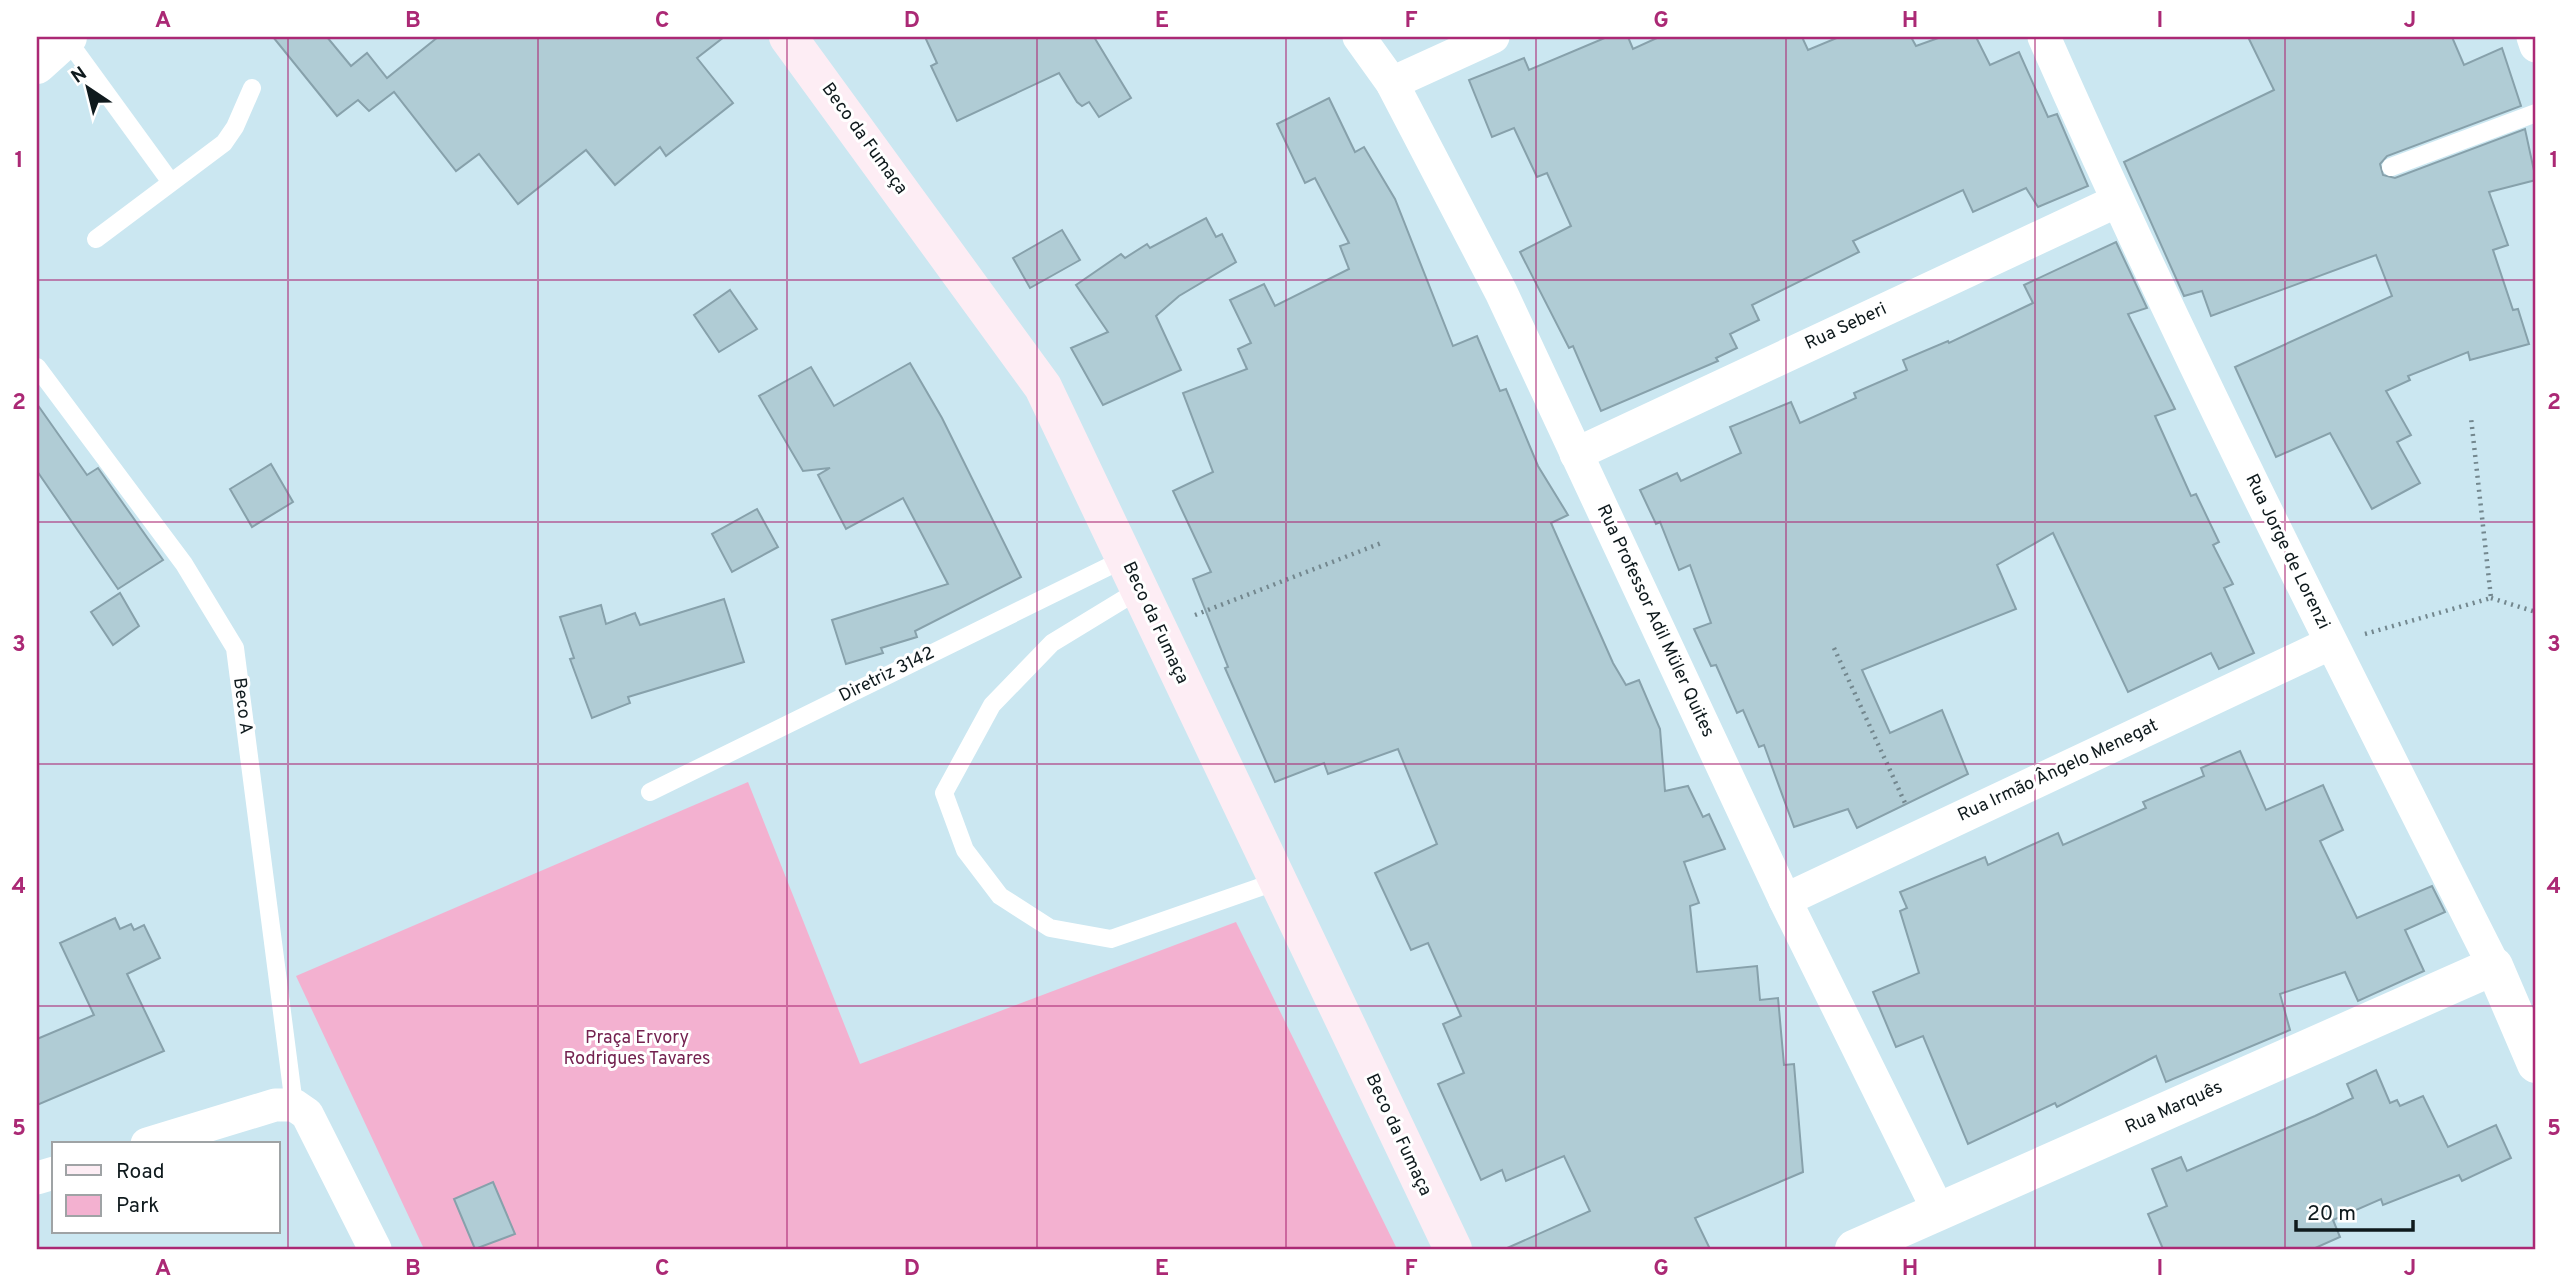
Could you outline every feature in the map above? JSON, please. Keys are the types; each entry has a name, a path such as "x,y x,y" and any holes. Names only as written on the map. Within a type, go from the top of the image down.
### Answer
{"main road":[{"name":"Beco da Fumaça","path":"788,37 1043,387 1453,1249"}],"street":[{"path":"37,65 67,37"},
{"name":"Rua Professor Adil Müler Quites","path":"1359,37 1392,83 1502,292 1785,900 1939,1212"},
{"path":"1392,83 1493,37"},
{"name":"Rua Jorge de Lorenzi","path":"2044,37 2117,201 2331,643 2494,967 2536,1064"},
{"path":"2533,37 2536,46"},
{"name":"Rua Seberi","path":"1576,454 2117,201"},
{"name":"Rua Irmão Ângelo Menegat","path":"1785,900 2331,643"},
{"name":"Rua Marquês","path":"1854,1249 2494,967"},
{"path":"154,1142 275,1105 294,1105 307,1114 374,1249"}],"lane":[{"path":"67,37 170,181"},
{"path":"96,239 224,143 235,127 253,88"},
{"path":"2391,167 2536,113"},
{"name":"Beco A","path":"37,367 184,564 234,648 294,1105"},
{"name":"Diretriz 3142","path":"650,792 1131,574"},
{"path":"1131,574 1052,643 992,705 944,793 965,850 1000,896 1050,928 1111,939 1278,881"}],"path":[{"path":"2471,418 2491,598"},
{"path":"1158,629 1384,542"},
{"path":"2331,643 2491,598 2536,612"},
{"path":"1834,648 1920,836"}],"green space":[{"name":"Praça Ervory Rodrigues Tavares","path":"748,782 860,1064 1236,922 1397,1249 424,1249 296,976"}],"building":[{"path":"273,37 327,37 351,66 367,53 387,78 438,37 724,37 697,58 733,103 666,156 660,147 615,185 586,150 518,204 479,154 456,171 394,92 369,111 358,100 337,116"},
{"path":"925,37 1094,37 1131,98 1099,117 1089,102 1082,106 1077,102 1059,73 957,121 931,66 937,63"},
{"path":"1607,37 1628,37 1633,49 1659,37 1802,37 1808,50 1839,37 1911,37 1916,46 1941,37 1976,37 1990,65 2019,52 2048,117 2057,114 2088,186 2038,207 2026,188 1973,212 1963,190 1853,241 1859,252 1752,305 1759,320 1730,334 1737,348 1716,358 1718,361 1601,411 1573,346 1569,348 1520,252 1571,226 1547,173 1537,177 1514,128 1492,137 1469,80 1524,58 1529,70"},
{"path":"2248,37 2452,37 2464,65 2502,48 2521,106 2387,156 2380,164 2383,175 2395,178 2525,129 2536,180 2489,192 2508,245 2493,250 2513,310 2518,309 2529,344 2470,360 2468,352 2408,376 2410,380 2386,391 2411,435 2397,442 2420,483 2372,509 2330,433 2276,457 2235,367 2392,296 2376,255 2211,316 2202,291 2184,296 2124,162 2274,90"},
{"path":"1329,98 1355,152 1364,147 1395,199 1453,346 1477,336 1500,391 1506,389 1538,466 1568,515 1551,523 1613,663 1626,685 1639,680 1660,729 1665,791 1688,786 1703,817 1709,814 1725,849 1684,862 1699,903 1690,906 1697,972 1757,966 1760,1000 1778,998 1784,1065 1794,1064 1803,1172 1695,1218 1710,1249 1505,1249 1590,1211 1564,1156 1506,1181 1502,1170 1481,1180 1438,1084 1464,1073 1443,1024 1461,1016 1428,943 1411,950 1375,873 1437,844 1398,749 1328,774 1324,763 1275,782 1225,668 1228,667 1193,579 1211,572 1173,491 1213,472 1183,393 1247,369 1238,349 1251,343 1230,300 1264,284 1275,306 1349,269 1340,246 1349,243 1315,178 1305,183 1277,124"},
{"path":"1206,218 1216,237 1222,234 1236,262 1179,296 1156,316 1181,370 1103,405 1071,348 1108,332 1076,285 1121,254 1125,258 1147,244 1150,248"},
{"path":"1062,230 1080,260 1030,288 1013,258"},
{"path":"2116,242 2147,308 2128,314 2175,409 2155,416 2191,496 2196,494 2219,542 2213,545 2233,584 2224,588 2254,653 2219,669 2211,653 2128,692 2053,533 1997,565 2016,609 1862,670 1890,733 1942,710 1968,774 1857,828 1848,809 1794,827 1764,745 1759,747 1743,710 1737,713 1716,665 1711,666 1694,629 1711,623 1690,565 1679,570 1660,522 1656,524 1640,490 1677,473 1681,481 1741,453 1730,427 1791,402 1800,423 1856,398 1854,393 1907,370 1903,360 1948,341 1949,343 2033,303 2024,285"},
{"path":"730,290 757,329 719,352 694,315"},
{"path":"910,363 942,418 1021,577 915,631 917,637 881,648 883,653 846,664 832,620 948,584 903,498 846,529 818,475 830,468 803,471 759,396 811,367 834,406"},
{"path":"37,404 87,475 98,468 163,560 118,589 37,471"},
{"path":"271,464 293,502 252,527 230,489"},
{"path":"757,509 778,547 732,572 712,534"},
{"path":"120,593 139,626 113,645 91,612"},
{"path":"724,599 744,662 628,697 630,703 592,718 570,659 574,658 560,617 601,605 606,624 635,613 640,625"},
{"path":"2240,751 2266,810 2323,785 2343,830 2320,841 2357,918 2432,886 2445,912 2405,930 2424,971 2358,1001 2345,972 2280,994 2290,1030 2166,1082 2156,1056 2057,1107 2055,1103 1968,1144 1923,1036 1896,1047 1873,992 1919,973 1900,911 1907,908 1900,892 1985,857 1988,865 2058,833 2063,845 2146,808 2143,802 2204,776 2201,768"},
{"path":"115,918 120,929 131,924 134,930 144,925 160,958 127,974 164,1051 37,1105 37,1039 94,1015 60,943"},
{"path":"2376,1070 2390,1103 2397,1100 2400,1106 2423,1096 2448,1147 2496,1125 2511,1158 2462,1181 2459,1175 2383,1205 2381,1199 2333,1220 2340,1237 2313,1249 2163,1249 2148,1214 2167,1206 2152,1169 2181,1157 2187,1171 2315,1116 2353,1098 2347,1084"},
{"path":"493,1182 515,1234 475,1249 454,1199"}]}
